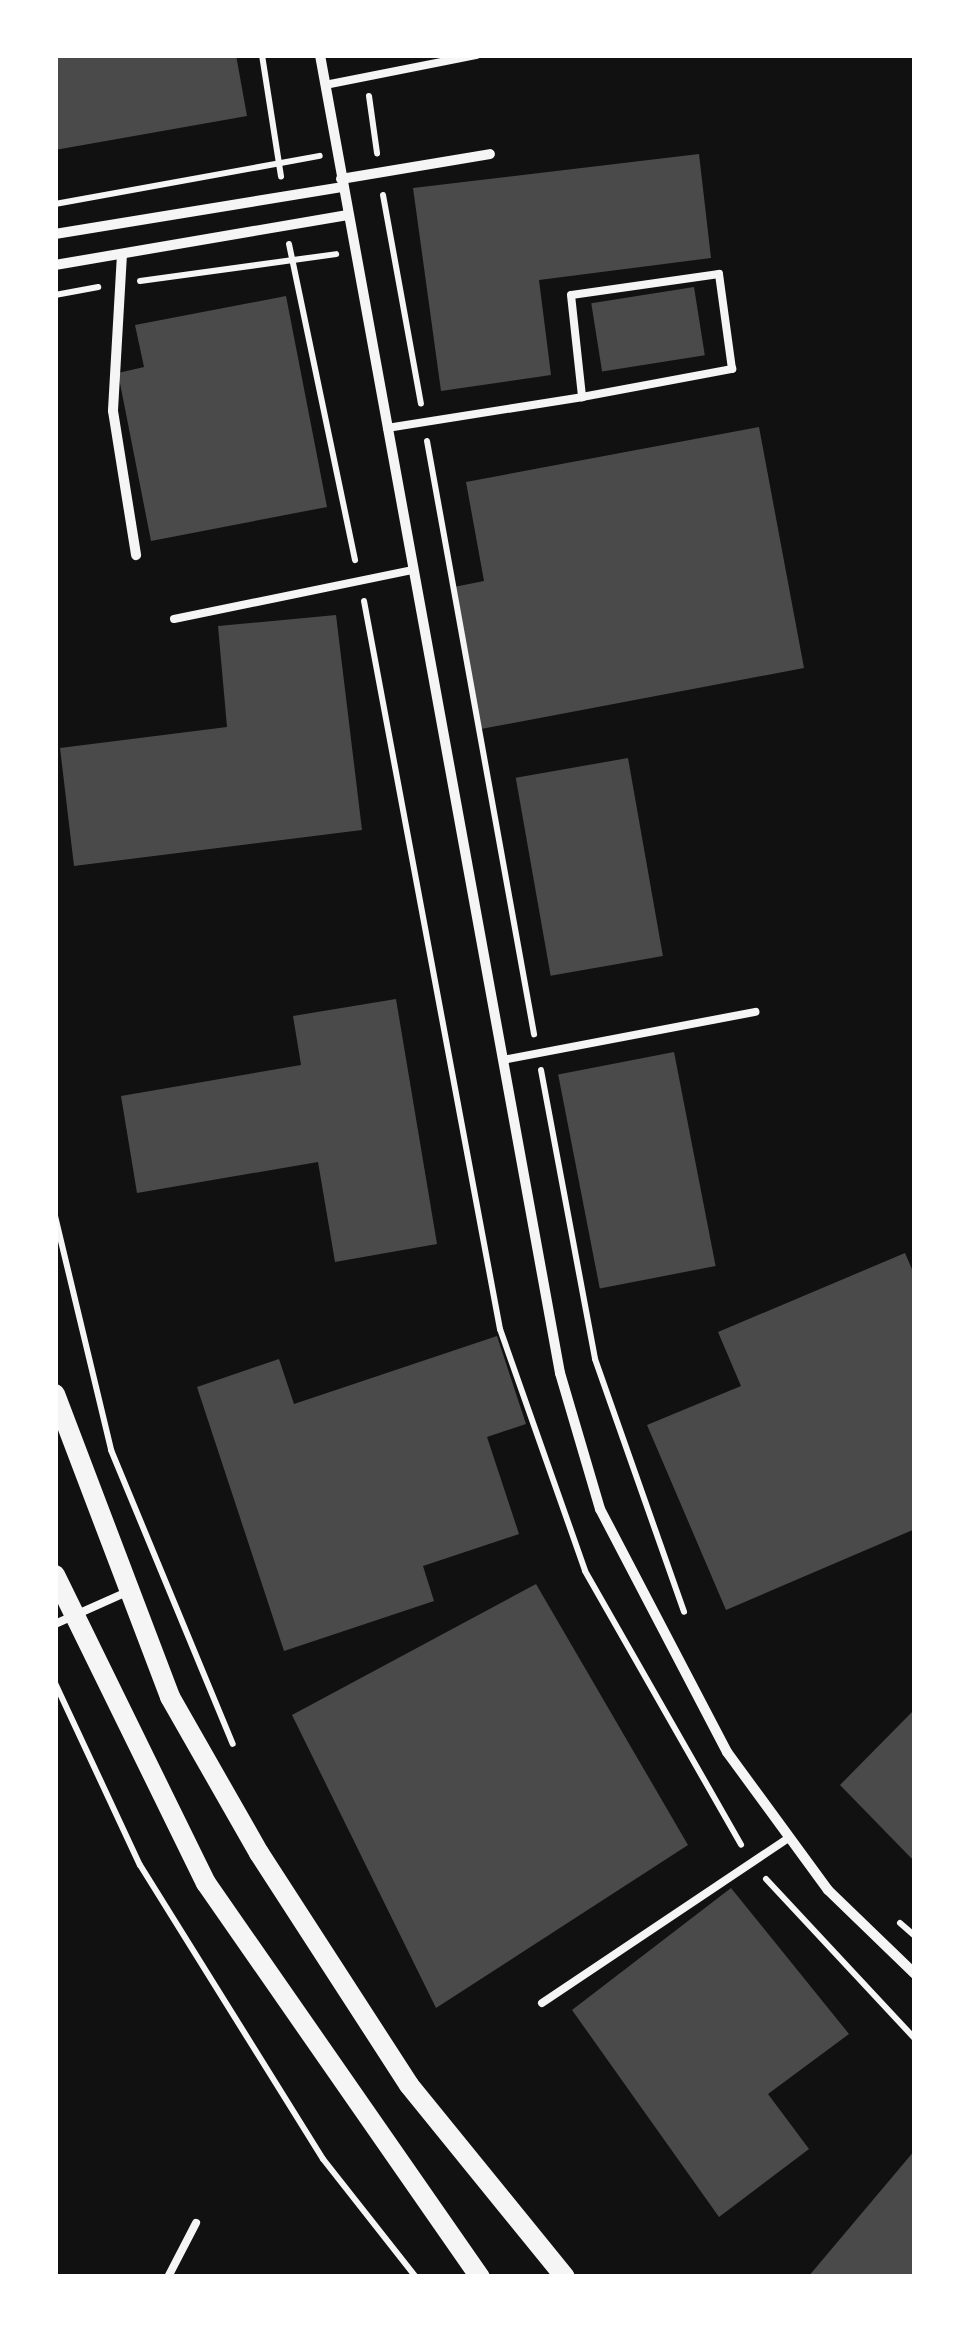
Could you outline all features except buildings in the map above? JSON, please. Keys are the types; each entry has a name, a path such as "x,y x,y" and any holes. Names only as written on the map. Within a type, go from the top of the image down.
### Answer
{"main road":[{"path":"55,1394 170,1697 259,1852 409,2085 566,2277"},
{"path":"55,1575 63,1620 206,1883 480,2277"}],"street":[{"path":"320,55 560,1373 600,1509 726,1752 828,1890 915,1974"},
{"path":"55,234 490,154"},
{"path":"55,265 348,215"},
{"path":"122,254 113,411 136,555"}],"lane":[{"path":"325,85 477,55"},
{"path":"387,428 582,398 732,369 720,274 571,294 582,398"},
{"path":"174,619 413,570"},
{"path":"503,1060 755,1012"},
{"path":"63,1620 127,1592"},
{"path":"542,2003 790,1837"},
{"path":"168,2277 196,2224"}],"path":[{"path":"55,204 337,153"},
{"path":"55,295 355,252"},
{"path":"55,1216 111,1450 242,1762"},
{"path":"55,1684 140,1865 323,2158 416,2277"}]}
